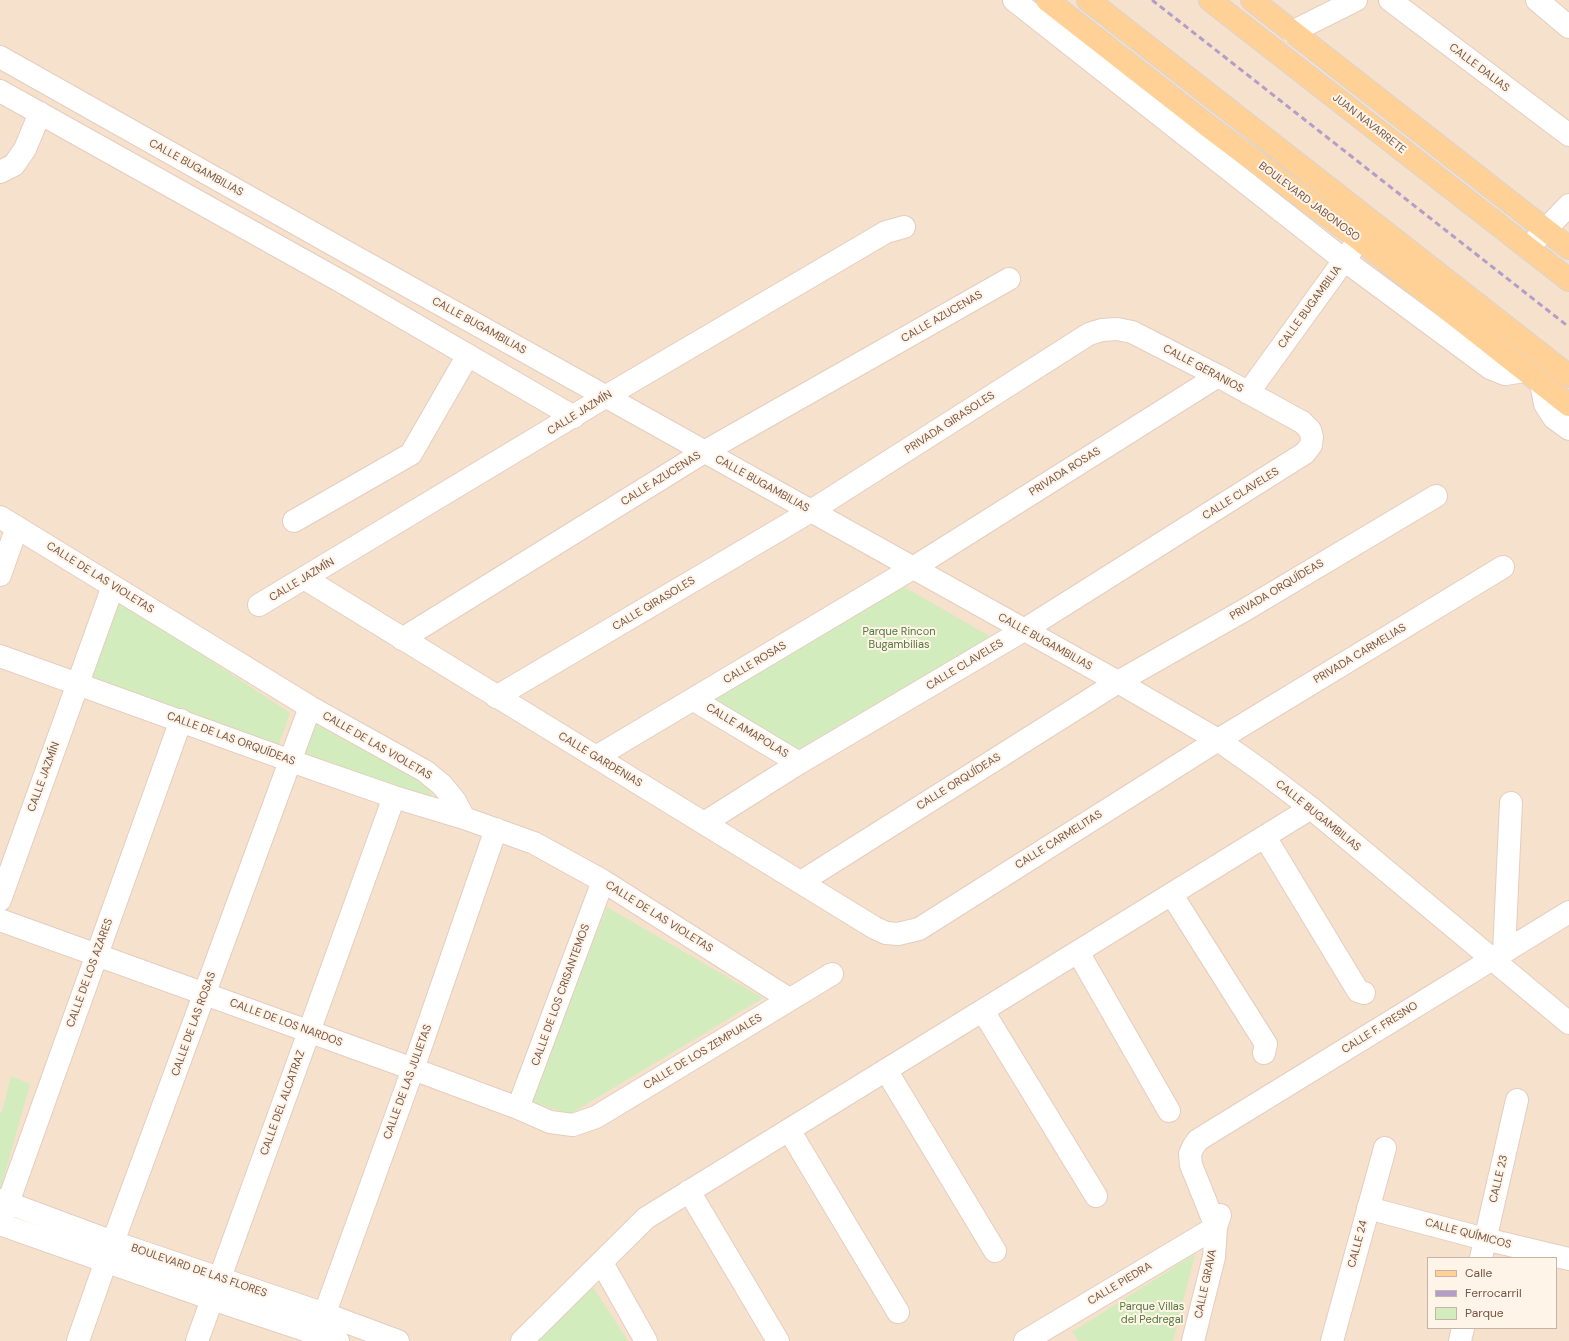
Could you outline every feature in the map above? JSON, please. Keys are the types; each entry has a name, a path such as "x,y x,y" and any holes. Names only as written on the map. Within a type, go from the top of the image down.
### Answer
{"main road":[{"name":"BOULEVARD JABONOSO","path":"1047,0 1212,129 1360,240 1469,340 1529,383 1569,405"},
{"name":"BOULEVARD JABONOSO","path":"1088,0 1569,376"},
{"name":"JUAN NAVARRETE","path":"1210,0 1569,280"},
{"path":"1252,0 1569,248"}],"street":[{"path":"1014,0 1344,260 1469,340"},
{"path":"1292,32 1356,0"},
{"name":"CALLE DALIAS","path":"1390,0 1569,135"},
{"path":"1537,0 1569,26"},
{"path":"1101,69 1115,52"},
{"name":"CALLE BUGAMBILIAS","path":"0,57 605,397 1118,682 1218,740 1311,808 1497,956 1569,1023"},
{"path":"0,91 342,282 574,417"},
{"path":"2,171 5,158 34,110"},
{"path":"1289,216 1304,197"},
{"path":"1528,248 1569,205"},
{"name":"CALLE BUGAMBILIA","path":"1248,393 1344,260 1374,223"},
{"name":"CALLE JAZMÍN","path":"259,606 605,397 886,232 904,227"},
{"path":"342,282 359,259"},
{"name":"CALLE AZUCENAS","path":"402,639 704,452 1009,279"},
{"name":"CALLE GERANIOS","path":"1089,334 1102,330 1117,329 1132,332 1218,376 1302,422 1310,430"},
{"name":"PRIVADA GIRASOLES","path":"811,511 1089,334"},
{"path":"294,521 411,454 468,355"},
{"name":"PRIVADA ROSAS","path":"913,568 1218,376"},
{"path":"1529,383 1554,418 1569,429"},
{"name":"CALLE CLAVELES","path":"704,823 800,763 1024,630 1305,453 1311,445 1312,438 1310,430"},
{"name":"PRIVADA ORQUÍDEAS","path":"1118,682 1250,607 1436,496"},
{"name":"CALLE GIRASOLES","path":"496,697 811,511"},
{"path":"0,575 9,522"},
{"name":"CALLE DE LAS VIOLETAS","path":"9,522 310,707 425,771 442,785 455,801 464,818 534,843 603,881 789,999"},
{"name":"PRIVADA CARMELIAS","path":"1218,740 1503,567"},
{"name":"CALLE ROSAS","path":"596,757 694,700 913,568"},
{"name":"CALLE GARDENIAS","path":"304,578 875,928 886,933 898,934"},
{"name":"CALLE JAZMÍN","path":"0,900 113,586"},
{"name":"CALLE DE LAS ORQUÍDEAS","path":"0,656 181,720 290,761 394,797 464,818"},
{"name":"CALLE ORQUÍDEAS","path":"801,882 1118,682"},
{"name":"CALLE AMAPOLAS","path":"694,700 800,763"},
{"name":"CALLE DE LAS ROSAS","path":"78,1341 310,707"},
{"name":"CALLE DE LOS AZARES","path":"0,1224 4,1201 96,955 181,720"},
{"name":"CALLE CARMELITAS","path":"898,934 919,929 1218,740"},
{"name":"CALLE DEL ALCATRAZ","path":"197,1341 394,797"},
{"path":"1497,956 1511,803"},
{"path":"522,1341 646,1218 1311,808"},
{"name":"CALLE DE LAS JULIETAS","path":"317,1334 413,1070 496,829"},
{"path":"1272,833 1358,991 1364,992"},
{"name":"CALLE DE LOS CRISANTEMOS","path":"518,1108 603,881"},
{"path":"1172,895 1266,1044 1264,1054"},
{"name":"CALLE F. FRESNO","path":"1192,1147 1202,1137 1569,912"},
{"name":"CALLE DE LOS NARDOS","path":"0,920 309,1031 518,1108 550,1122 573,1125"},
{"path":"1078,952 1169,1112"},
{"name":"CALLE DE LOS ZEMPUALES","path":"573,1125 596,1117 832,974"},
{"path":"982,1011 1096,1196"},
{"path":"886,1070 995,1251"},
{"name":"CALLE 23","path":"1483,1249 1517,1100"},
{"path":"789,1130 898,1312"},
{"name":"CALLE GRAVA","path":"1192,1147 1190,1154 1191,1165 1216,1227 1214,1257 1193,1341"},
{"name":"CALLE 24","path":"1332,1341 1385,1148"},
{"path":"690,1191 778,1341"},
{"name":"BOULEVARD DE LAS FLORES","path":"4,1201 212,1299 317,1334 345,1335 398,1341"},
{"name":"CALLE QUÍMICOS","path":"1368,1208 1483,1249 1552,1257"},
{"name":"BOULEVARD DE LAS FLORES","path":"0,1224 220,1278 325,1314 345,1335"},
{"name":"CALLE PIEDRA","path":"1024,1341 1216,1227"},
{"name":"CALLE QUÍMICOS","path":"1557,1258 1569,1259"},
{"path":"602,1263 646,1341"},
{"path":"1460,1341 1463,1329"}],"shaded area":[{"path":"0,0 1569,0 1569,1341 0,1341"}],"green space":[{"name":"Parque Rincon Bugambilias","path":"901,585 991,637 795,751 707,698"},
{"path":"115,597 290,713 277,750 87,681"},
{"path":"311,722 424,783 438,804 295,758"},
{"path":"607,907 763,998 570,1114 529,1101"},
{"path":"11,1076 30,1084 0,1191 0,1112 2,1112"},
{"name":"Parque Villas del Pedregal","path":"1195,1254 1173,1341 1079,1341 1072,1332"},
{"path":"591,1284 628,1341 533,1341"}],"railway":[{"path":"1152,0 1569,327"}]}
